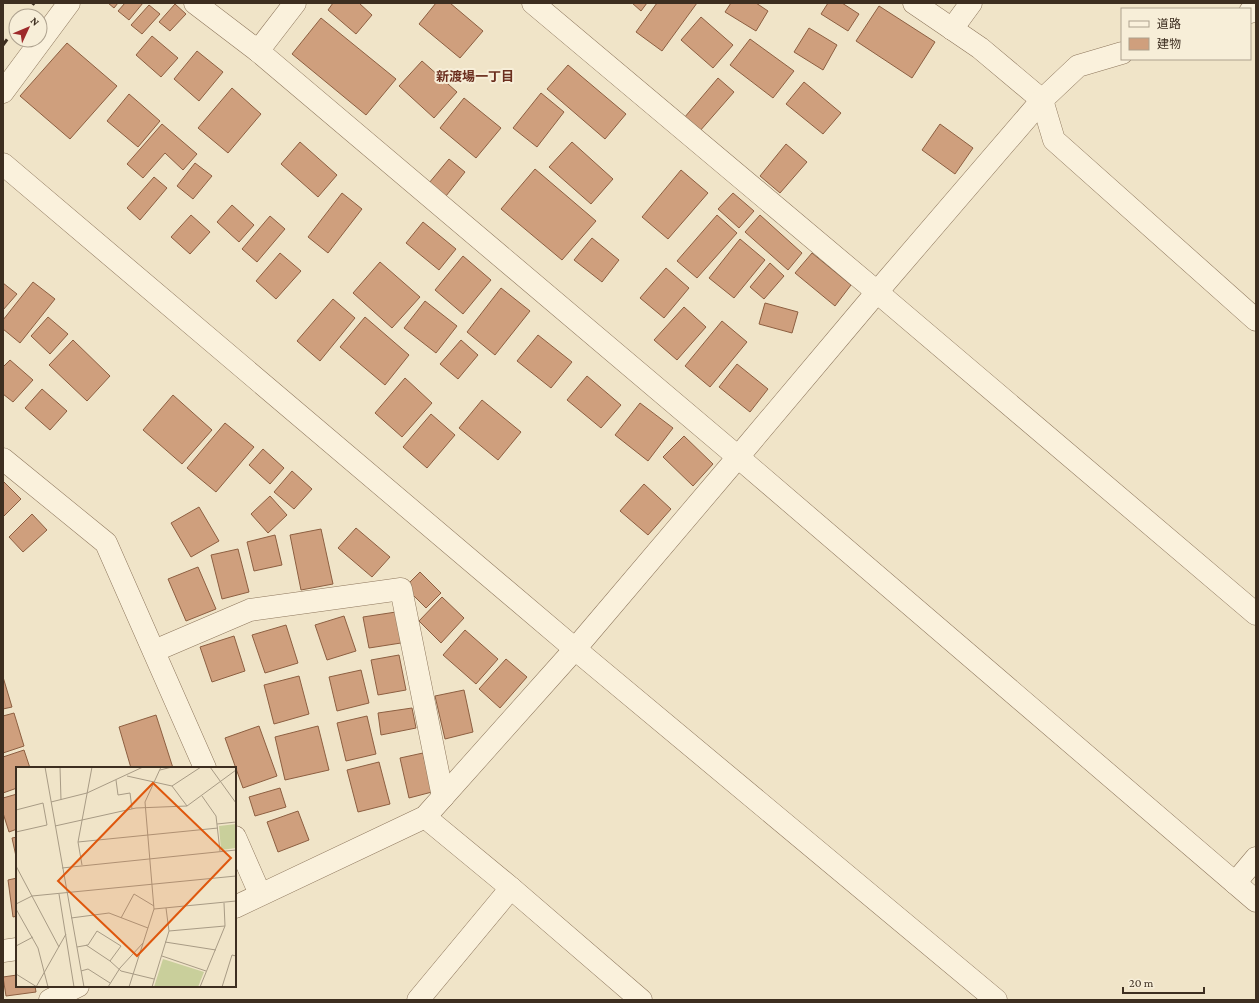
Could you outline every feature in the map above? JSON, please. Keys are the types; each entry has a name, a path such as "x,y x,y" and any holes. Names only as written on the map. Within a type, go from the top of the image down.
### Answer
{"street":[{"path":"3,92 69,3"},
{"path":"195,3 258,52 738,458 1256,901"},
{"path":"258,52 295,3"},
{"path":"533,3 877,292 1256,614"},
{"path":"914,3 980,48 1042,100 1054,140 1256,320"},
{"path":"952,29 972,3"},
{"path":"236,906 425,817 575,649 877,292 1042,100 1078,66 1121,53"},
{"path":"3,164 575,649 996,1000"},
{"path":"3,459 106,543 205,767"},
{"path":"154,651 250,610 401,589 443,797"},
{"path":"425,817 511,888 641,1000"},
{"path":"236,839 260,894"},
{"path":"1235,883 1256,858"},
{"path":"418,1000 511,888"},
{"path":"3,951 16,949"},
{"path":"50,1000 76,987"}],"building":[{"path":"108,3 118,3 114,8"},
{"path":"125,3 143,3 129,20 118,11"},
{"path":"333,3 359,3 372,15 356,34 328,10"},
{"path":"436,3 450,3 483,31 460,58 419,24"},
{"path":"632,3 647,3 641,11"},
{"path":"657,3 697,3 662,51 636,32"},
{"path":"731,3 756,3 768,11 756,31 725,12"},
{"path":"828,3 842,3 859,14 848,31 821,14"},
{"path":"175,4 186,14 170,31 159,22"},
{"path":"149,5 160,14 142,34 131,25"},
{"path":"879,6 935,42 912,78 856,41"},
{"path":"701,17 733,45 713,68 681,40"},
{"path":"321,18 396,79 366,115 292,54"},
{"path":"809,28 837,45 823,70 794,52"},
{"path":"152,36 178,58 161,77 136,55"},
{"path":"750,39 794,71 773,98 730,65"},
{"path":"67,43 117,86 70,139 20,96"},
{"path":"197,51 223,72 199,101 174,79"},
{"path":"422,61 457,92 434,118 399,86"},
{"path":"568,65 626,114 605,139 547,89"},
{"path":"718,78 734,92 699,132 684,118"},
{"path":"804,82 841,113 823,134 786,104"},
{"path":"232,88 261,114 228,153 198,128"},
{"path":"541,93 564,112 537,147 513,128"},
{"path":"129,94 160,121 138,147 107,121"},
{"path":"464,98 501,128 476,158 440,128"},
{"path":"162,124 197,154 183,170 165,153 143,178 127,164"},
{"path":"940,124 973,148 955,174 922,150"},
{"path":"300,142 337,175 318,197 281,164"},
{"path":"572,142 613,179 591,204 549,167"},
{"path":"786,144 807,162 780,193 760,176"},
{"path":"449,159 465,172 446,196 429,183"},
{"path":"195,163 212,176 193,199 177,186"},
{"path":"535,169 596,221 562,260 501,209"},
{"path":"681,170 708,193 668,239 642,217"},
{"path":"154,177 167,188 140,220 127,208"},
{"path":"342,193 362,209 328,253 308,237"},
{"path":"733,193 754,211 739,228 718,209"},
{"path":"232,205 254,225 239,242 217,222"},
{"path":"191,215 210,232 190,254 171,237"},
{"path":"717,215 737,233 697,278 677,261"},
{"path":"760,215 802,253 788,270 745,232"},
{"path":"270,216 285,229 257,262 242,249"},
{"path":"423,222 456,249 439,270 406,243"},
{"path":"592,238 619,260 602,282 574,260"},
{"path":"740,239 765,260 734,298 709,278"},
{"path":"280,253 301,271 276,299 256,281"},
{"path":"812,253 851,285 835,306 795,273"},
{"path":"463,256 491,280 463,314 435,290"},
{"path":"380,262 420,297 392,328 353,293"},
{"path":"770,263 784,276 764,299 750,287"},
{"path":"666,268 689,288 664,318 640,298"},
{"path":"33,282 55,299 20,343 3,329 3,320"},
{"path":"3,283 17,294 3,310"},
{"path":"501,288 530,311 495,355 467,332"},
{"path":"333,299 355,318 320,361 297,341"},
{"path":"425,301 457,326 436,353 404,328"},
{"path":"765,303 798,312 792,333 759,324"},
{"path":"684,307 706,327 677,360 654,340"},
{"path":"48,317 68,334 50,354 31,336"},
{"path":"365,317 409,355 385,385 340,347"},
{"path":"722,321 747,342 710,387 685,366"},
{"path":"538,335 572,362 551,388 517,361"},
{"path":"73,340 110,376 87,401 49,365"},
{"path":"461,340 478,355 458,379 440,364"},
{"path":"10,360 33,380 13,402 3,394 3,367"},
{"path":"737,364 768,389 750,412 719,387"},
{"path":"587,376 621,405 601,428 567,400"},
{"path":"405,378 432,403 402,437 375,413"},
{"path":"42,389 67,411 50,430 25,408"},
{"path":"173,395 212,430 182,464 143,430"},
{"path":"482,400 521,432 498,460 459,428"},
{"path":"640,403 673,428 648,461 615,435"},
{"path":"431,414 455,435 427,468 403,447"},
{"path":"225,423 254,447 216,492 187,468"},
{"path":"684,436 713,464 693,486 663,457"},
{"path":"263,449 284,468 270,484 249,465"},
{"path":"292,471 312,489 294,509 274,492"},
{"path":"3,481 21,499 3,517"},
{"path":"644,484 671,509 648,535 620,511"},
{"path":"270,496 287,515 268,533 251,514"},
{"path":"199,507 219,541 191,557 171,523"},
{"path":"32,514 47,530 23,552 9,537"},
{"path":"356,528 390,557 372,577 338,548"},
{"path":"321,529 333,584 301,590 290,535"},
{"path":"275,535 282,565 254,571 247,542"},
{"path":"238,549 249,592 222,599 211,555"},
{"path":"198,567 216,609 186,621 168,579"},
{"path":"420,572 441,593 426,608 405,587"},
{"path":"442,597 464,618 441,643 419,621"},
{"path":"396,612 401,643 369,648 363,617"},
{"path":"344,616 356,651 327,660 315,625"},
{"path":"286,625 298,663 265,673 252,635"},
{"path":"465,630 498,659 476,684 443,655"},
{"path":"234,636 245,671 212,682 200,647"},
{"path":"399,655 406,690 378,695 371,660"},
{"path":"506,659 527,677 500,708 479,689"},
{"path":"361,670 369,703 337,711 329,677"},
{"path":"299,676 309,714 274,724 264,685"},
{"path":"3,677 12,707 3,709"},
{"path":"464,690 473,732 445,739 435,696"},
{"path":"412,708 416,728 381,735 378,713"},
{"path":"14,713 24,746 3,753 3,716"},
{"path":"156,715 173,767 131,767 119,727"},
{"path":"367,716 376,754 346,761 337,723"},
{"path":"259,726 277,776 243,788 225,738"},
{"path":"318,726 329,770 285,780 275,737"},
{"path":"24,750 30,767 16,767 16,788 3,793 3,757"},
{"path":"423,753 432,792 409,798 400,758"},
{"path":"379,762 390,804 358,812 347,770"},
{"path":"280,788 286,807 255,816 249,797"},
{"path":"16,794 16,829 9,832 3,813 3,798"},
{"path":"298,811 309,840 278,852 267,822"},
{"path":"16,837 16,856 12,838"},
{"path":"16,878 16,916 13,917 8,880"},
{"path":"16,975 16,987 35,987 36,992 6,996 3,977"}],"railway":[{"path":"30,8 34,3"},
{"path":"3,45 8,38"}],"district":[{"name":"新渡場一丁目","path":"475,76"}]}
